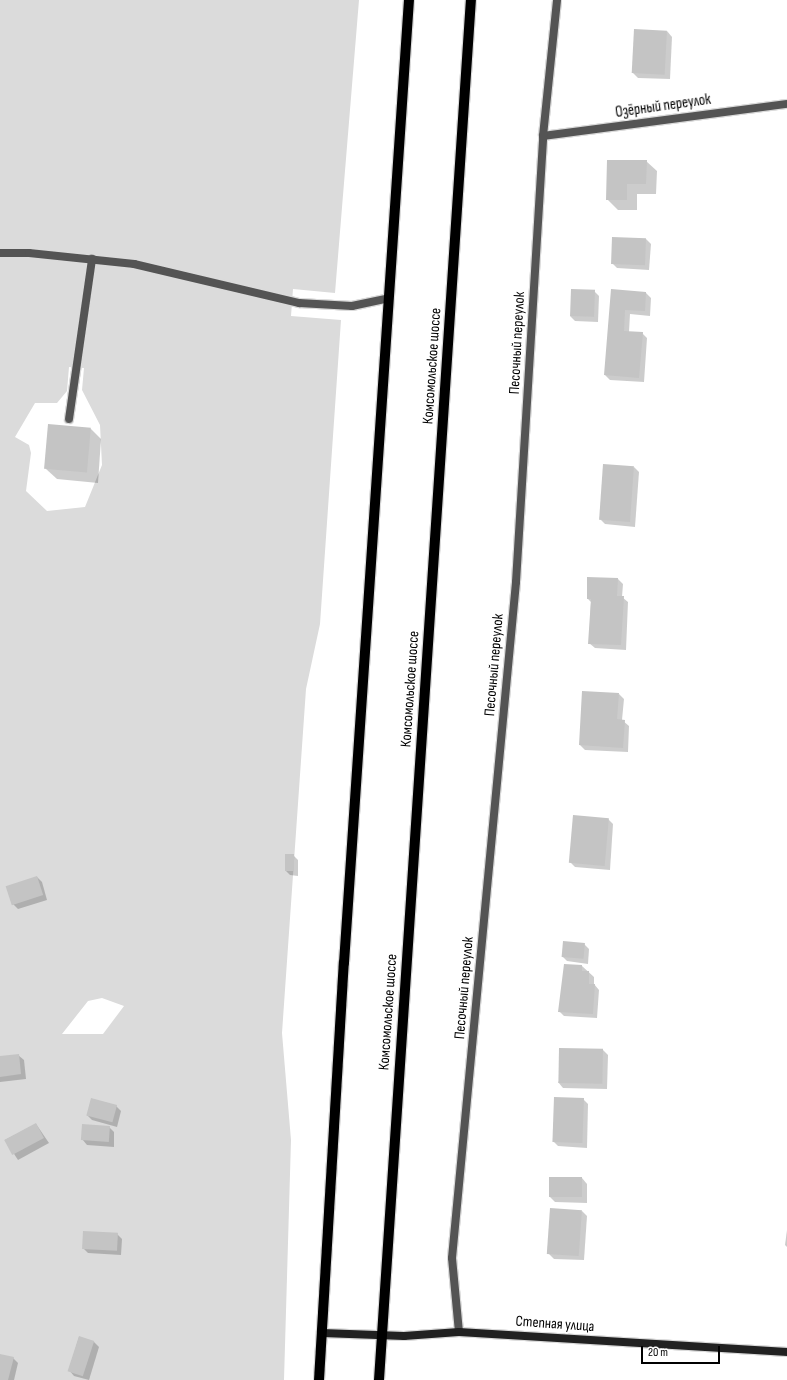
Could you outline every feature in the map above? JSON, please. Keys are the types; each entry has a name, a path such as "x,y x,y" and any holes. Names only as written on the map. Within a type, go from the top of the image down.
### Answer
{"main road":[{"path":"319,1380 409,0"},
{"name":"Комсомольское шоссе","path":"379,1380 471,0"}],"street":[{"name":"Песочный переулок","path":"456,1332 452,1258 516,582 543,136 556,0"},
{"name":"Озёрный переулок","path":"543,136 787,104"},
{"path":"0,253 134,264 299,303 352,306 389,298"},
{"path":"69,419 92,260"},
{"name":"Степная улица","path":"322,1333 411,1335 456,1332 787,1352"}],"shaded area":[{"path":"0,0 359,0 335,293 293,289 291,316 341,320 320,624 306,689 282,1033 291,1140 284,1380 0,1380","holes":["69,367 84,368 82,390 100,425 102,465 85,507 47,511 26,491 31,453 29,445 15,437 35,403 57,403 67,391","102,998 124,1006 103,1034 62,1034 88,1001"]}],"building":[{"path":"634,29 667,31 665,75 632,73"},
{"path":"607,160 647,160 646,184 627,184 627,200 606,200"},
{"path":"612,237 646,238 645,265 611,264"},
{"path":"571,289 595,290 594,317 570,316"},
{"path":"611,289 646,292 645,311 625,310 624,331 643,332 639,378 604,375"},
{"path":"48,424 91,428 87,473 44,469"},
{"path":"603,464 634,466 630,522 599,520"},
{"path":"587,577 618,578 617,596 624,596 621,645 588,644 591,599 587,599"},
{"path":"582,691 619,693 617,719 625,720 623,748 579,745"},
{"path":"573,815 609,818 605,866 569,863"},
{"path":"285,854 294,854 294,871 285,871"},
{"path":"37,876 43,895 12,905 6,886"},
{"path":"563,941 585,943 584,959 562,957"},
{"path":"564,964 582,965 582,971 589,971 589,984 595,984 593,1014 558,1012"},
{"path":"559,1048 603,1049 602,1084 558,1083"},
{"path":"19,1054 21,1074 0,1077 0,1056"},
{"path":"554,1097 584,1098 582,1143 552,1142"},
{"path":"91,1098 117,1105 112,1122 86,1115"},
{"path":"36,1123 44,1138 12,1155 4,1140"},
{"path":"82,1124 110,1126 109,1142 81,1140"},
{"path":"549,1177 582,1177 582,1197 549,1197"},
{"path":"550,1208 582,1210 579,1256 547,1254"},
{"path":"83,1231 118,1233 117,1251 82,1249"},
{"path":"79,1336 94,1341 83,1376 68,1371"},
{"path":"0,1354 14,1357 8,1380 0,1380"}]}
